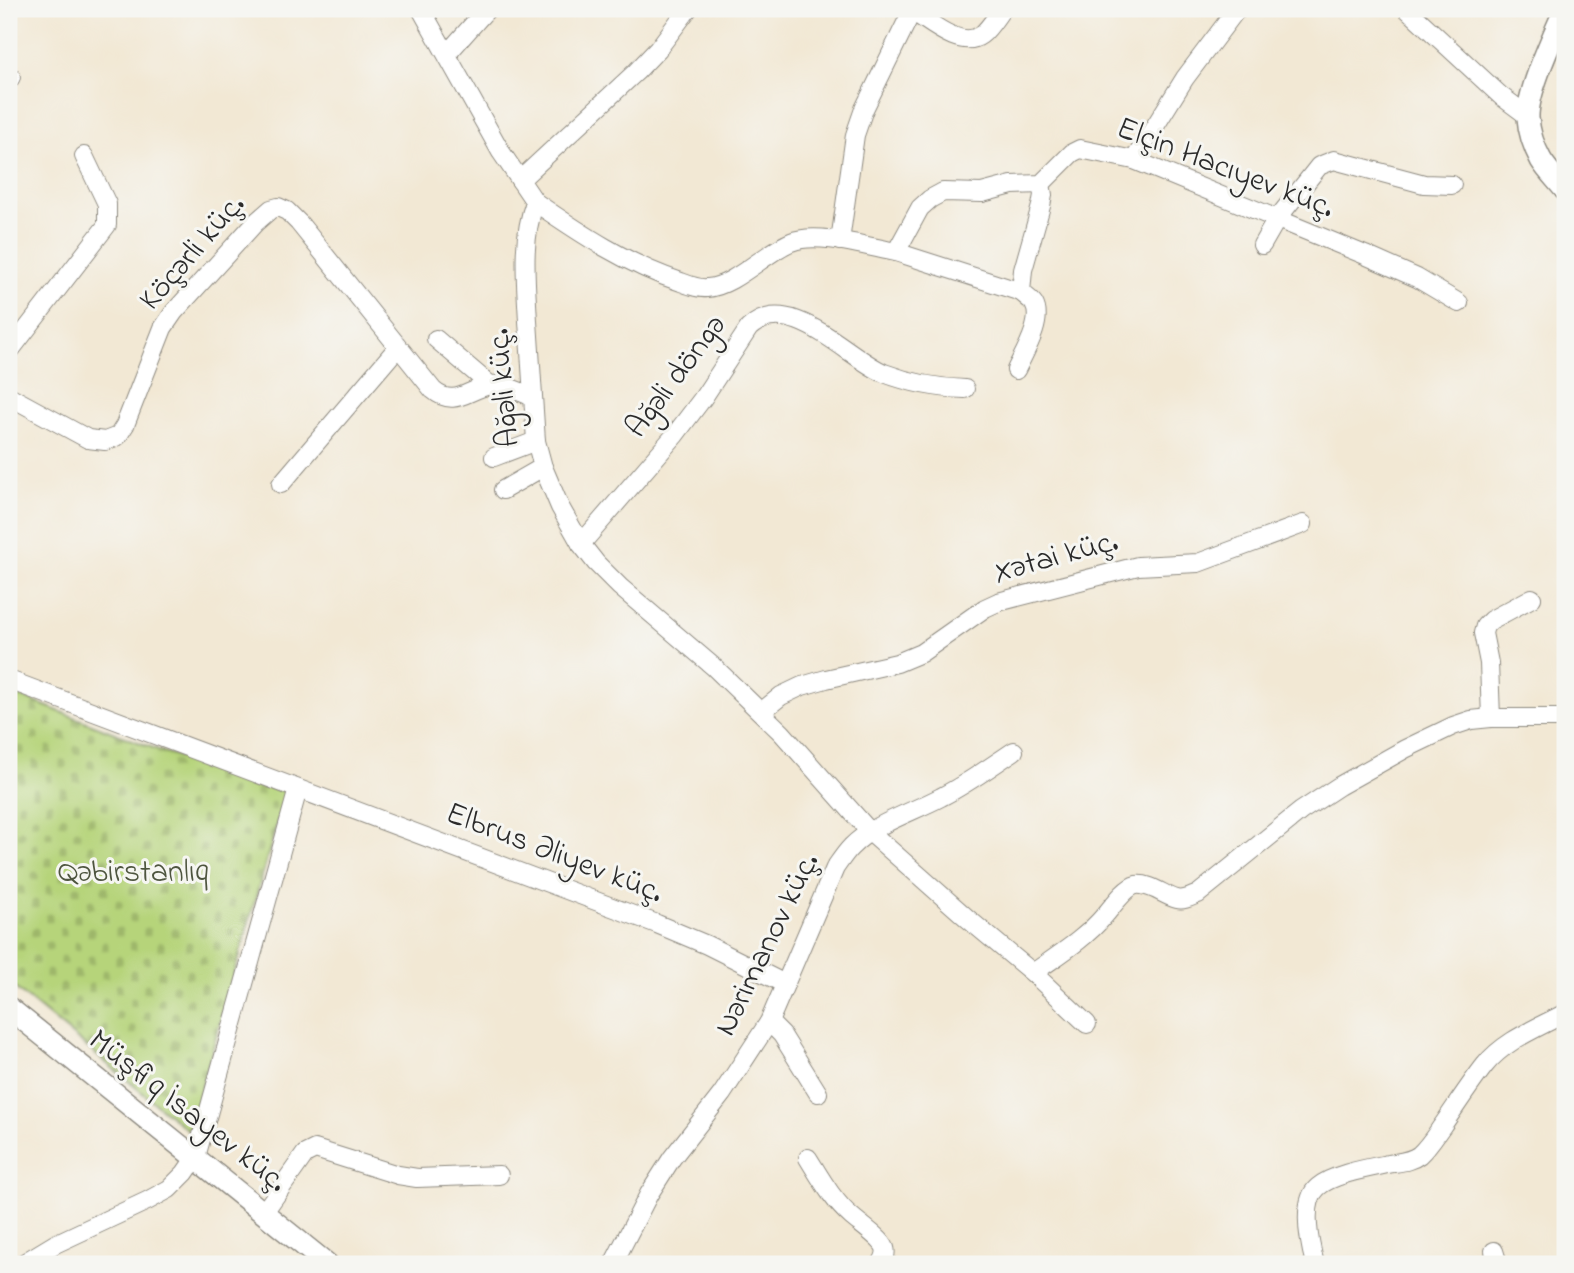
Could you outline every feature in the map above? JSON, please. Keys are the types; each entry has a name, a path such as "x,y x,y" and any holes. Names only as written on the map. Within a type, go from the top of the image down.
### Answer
{"street":[{"path":"421,9 500,152 535,202 569,225 666,278 692,286 720,286 791,241 809,237 896,252 1021,292 1033,301 1037,311 1037,323 1016,370"},
{"path":"447,54 487,9"},
{"path":"520,180 636,72 658,49 688,9"},
{"path":"840,241 855,135 864,109 910,10 958,39 969,41 981,35 1002,9"},
{"path":"1134,160 1185,78 1237,9"},
{"path":"1407,9 1501,96 1528,116"},
{"path":"1565,9 1542,63 1528,116 1532,140 1541,160 1565,190"},
{"name":"Elçin Hacıyev küç.","path":"1041,184 1072,153 1080,149 1134,160 1417,278 1459,303"},
{"path":"9,352 107,225 107,204 84,156"},
{"path":"1262,245 1277,219 1319,166 1334,160 1424,184 1452,184"},
{"path":"896,252 920,208 930,198 943,192 982,193 1012,186 1041,184 1041,206 1023,271 1021,292"},
{"name":"Ağəli küç.","path":"535,202 528,220 526,273 536,441 543,467 560,508 581,544 596,563 761,712 870,832"},
{"name":"Köçərli küç.","path":"9,396 88,439 105,441 118,436 168,320 255,223 271,209 278,207 287,211 299,223 441,397 452,399 490,385"},
{"name":"Ağəli döngə","path":"581,544 674,435 756,322 771,316 785,317 810,326 882,372 932,386 965,389"},
{"path":"436,339 490,385 503,385 533,397"},
{"path":"281,484 398,347"},
{"path":"494,457 536,441"},
{"path":"503,491 543,467"},
{"name":"Xətai küç.","path":"761,712 781,696 802,686 826,678 897,663 921,653 985,608 998,602 1138,566 1198,563 1303,524"},
{"path":"1491,718 1489,663 1483,633 1485,625 1532,598"},
{"name":"Elbrus Əliyev küç.","path":"9,680 657,924 707,945 785,984"},
{"path":"1032,973 1100,922 1129,888 1137,885 1150,887 1178,899 1198,894 1301,811 1405,749 1453,726 1471,720 1491,718 1565,718"},
{"name":"Nərimanov küç.","path":"613,1264 649,1194 672,1158 722,1094 769,1022 835,868 852,845 870,832 943,797 1014,751"},
{"path":"22,1264 55,1244 169,1189 185,1173 195,1157 298,789"},
{"path":"870,832 1087,1024"},
{"name":"Müşfiq İsayev küç.","path":"9,1008 327,1264"},
{"path":"1315,1264 1308,1218 1310,1198 1317,1187 1362,1170 1417,1157 1499,1050 1565,1013"},
{"path":"769,1022 782,1035 818,1093"},
{"path":"264,1212 305,1154 315,1149 416,1178 499,1175"},
{"path":"808,1158 836,1201 886,1249 881,1264"}],"green space":[{"name":"Qəbirstanlıq","path":"9,692 161,751 286,792 189,1131 9,983"}]}
